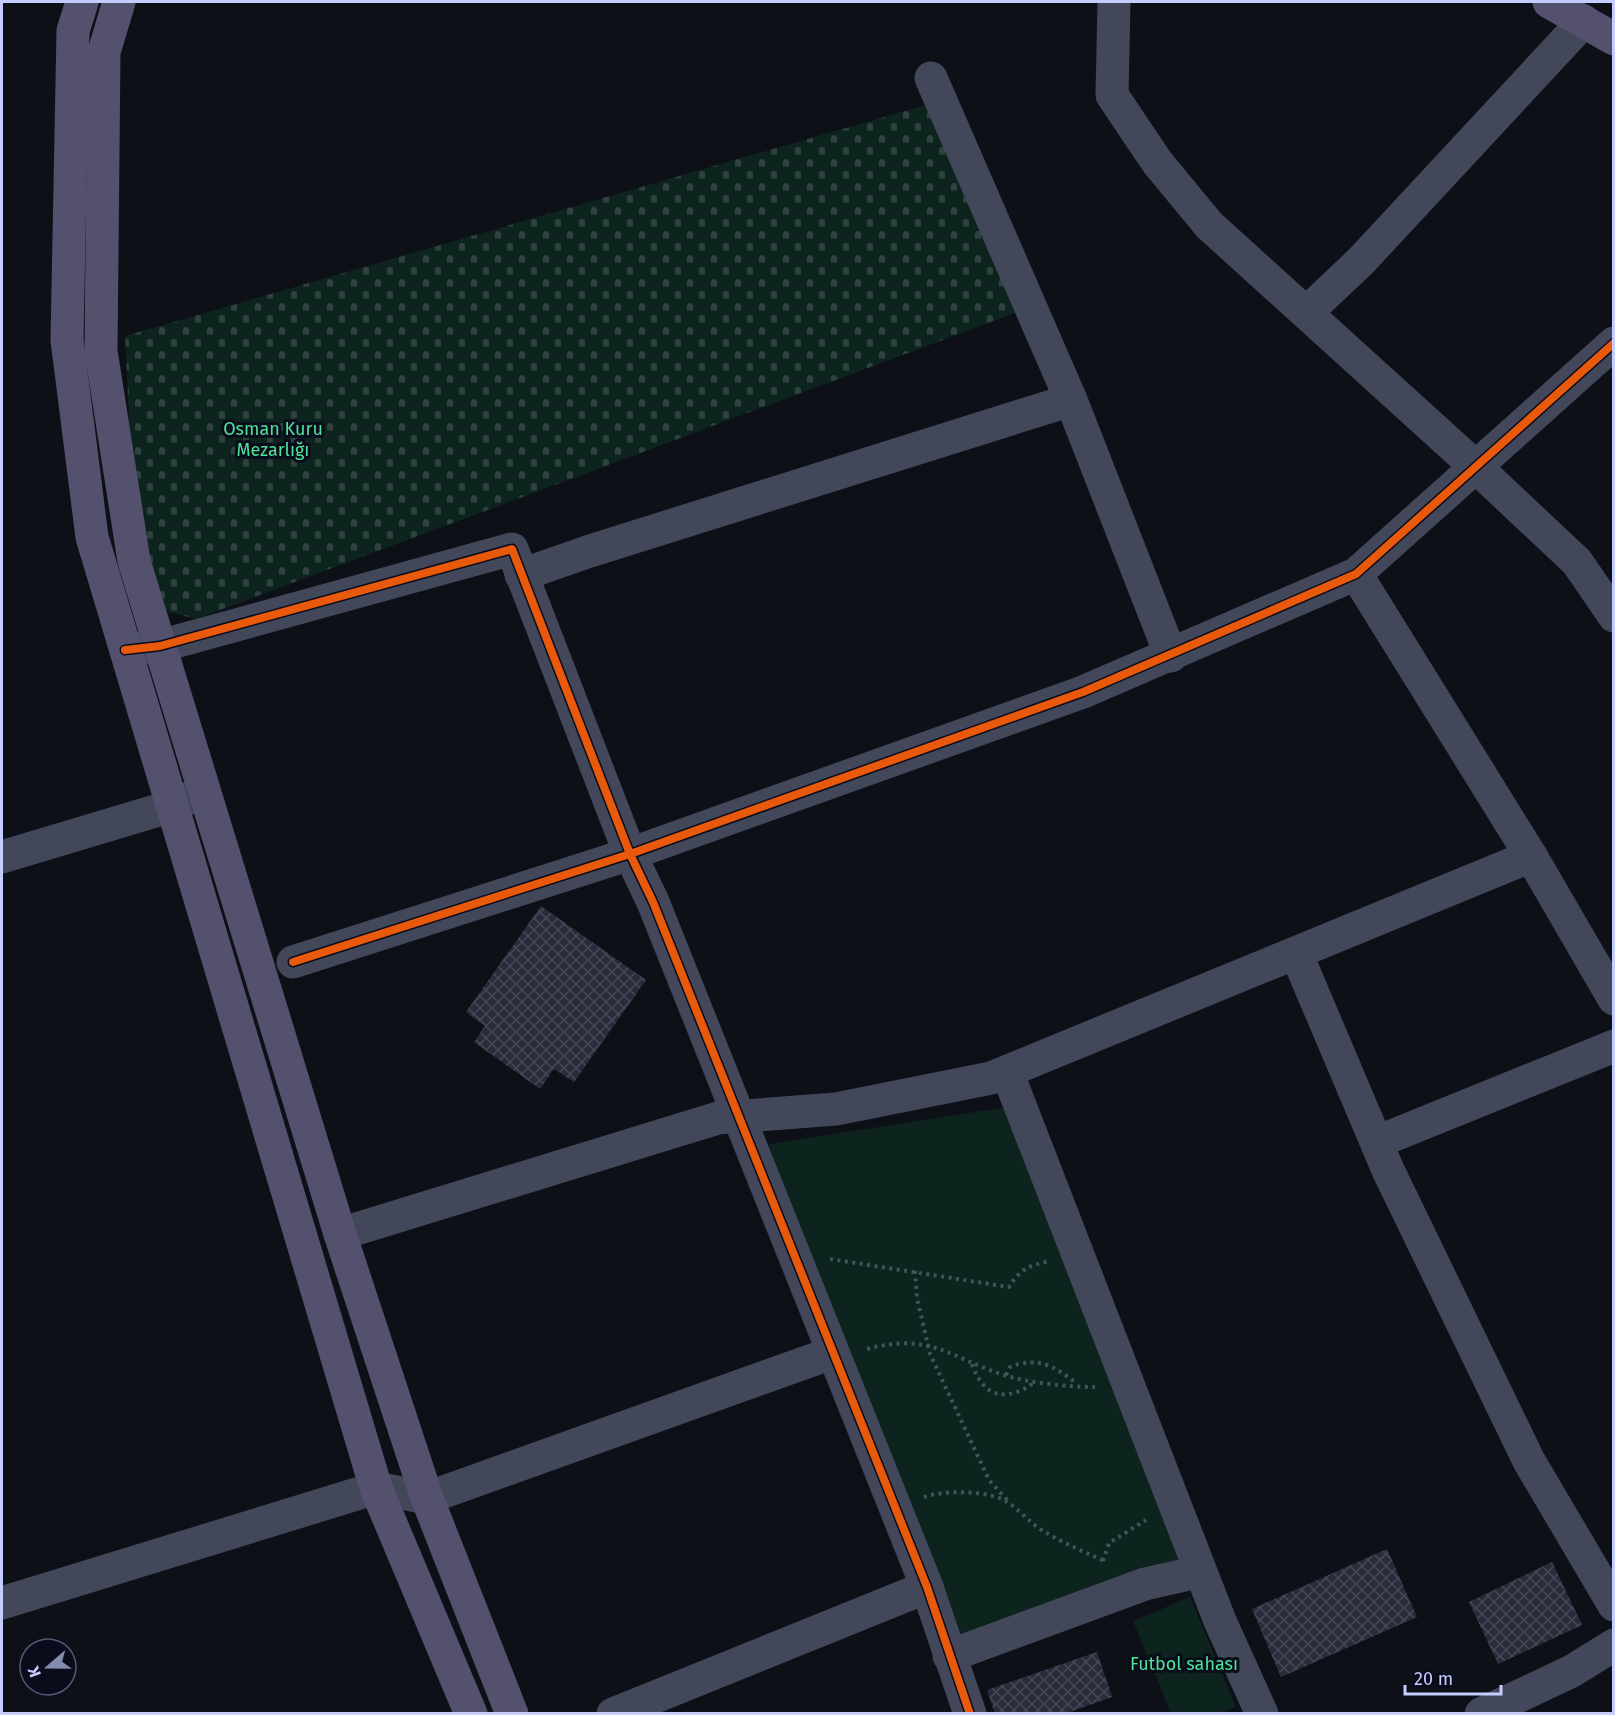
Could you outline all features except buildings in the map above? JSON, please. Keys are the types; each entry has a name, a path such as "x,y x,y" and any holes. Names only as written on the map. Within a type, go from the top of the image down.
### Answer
{"main road":[{"path":"82,2 73,31 67,340 92,537 376,1488 471,1713"},
{"path":"117,2 104,52 101,351 134,561 340,1234 427,1498 512,1713"},
{"path":"1549,2 1614,39"}],"street":[{"path":"1114,2 1112,95 1157,162 1209,225 1577,562 1614,616"},
{"path":"1306,313 1361,261 1584,21"},
{"path":"931,78 1071,400 1171,656"},
{"path":"293,962 630,854 1083,692 1171,656 1356,574 1614,343"},
{"path":"521,575 590,551 1071,400"},
{"path":"125,650 160,646 512,549 630,854 653,902 927,1587 970,1713"},
{"path":"1356,574 1531,856 1614,999"},
{"path":"2,857 172,806 204,791"},
{"path":"340,1234 718,1118 836,1109 991,1078 1531,856"},
{"path":"1296,953 1377,1142 1528,1461 1614,1605"},
{"path":"1377,1142 1614,1046"},
{"path":"1007,1072 1198,1566 1262,1713"},
{"path":"2,1603 376,1488 427,1498 834,1357"},
{"path":"949,1656 1145,1584 1198,1572 1198,1566"},
{"path":"613,1713 927,1587"},
{"path":"1481,1713 1572,1671 1614,1645"}],"path":[{"path":"794,1255 915,1271 1009,1287 1024,1268 1049,1262 1057,1264"},
{"path":"915,1271 917,1298 928,1346 945,1389 989,1480 1015,1509"},
{"path":"834,1357 906,1342 948,1350 971,1364 1035,1382 1128,1389"},
{"path":"1006,1375 1010,1367 1019,1364 1042,1363 1053,1365 1077,1384"},
{"path":"971,1364 977,1379 997,1394 1019,1394 1035,1382"},
{"path":"900,1519 911,1503 927,1496 949,1492 992,1496 1006,1501 1036,1527 1068,1546 1143,1575 1145,1584"},
{"path":"1103,1561 1109,1543 1150,1517 1165,1505 1171,1496"}],"green space":[{"name":"Osman Kuru Mezarlığı","path":"929,104 1015,313 196,619 162,610 133,496 125,336"},
{"path":"1014,1106 1198,1572 949,1656 808,1291 769,1144"},
{"name":"Futbol sahası","path":"1190,1597 1236,1707 1220,1713 1171,1713 1133,1621"}],"cycle path":[{"path":"293,962 630,854 1083,692 1356,574 1614,343"},
{"path":"125,650 160,646 512,549 630,854 653,902 927,1587 970,1714"}]}
